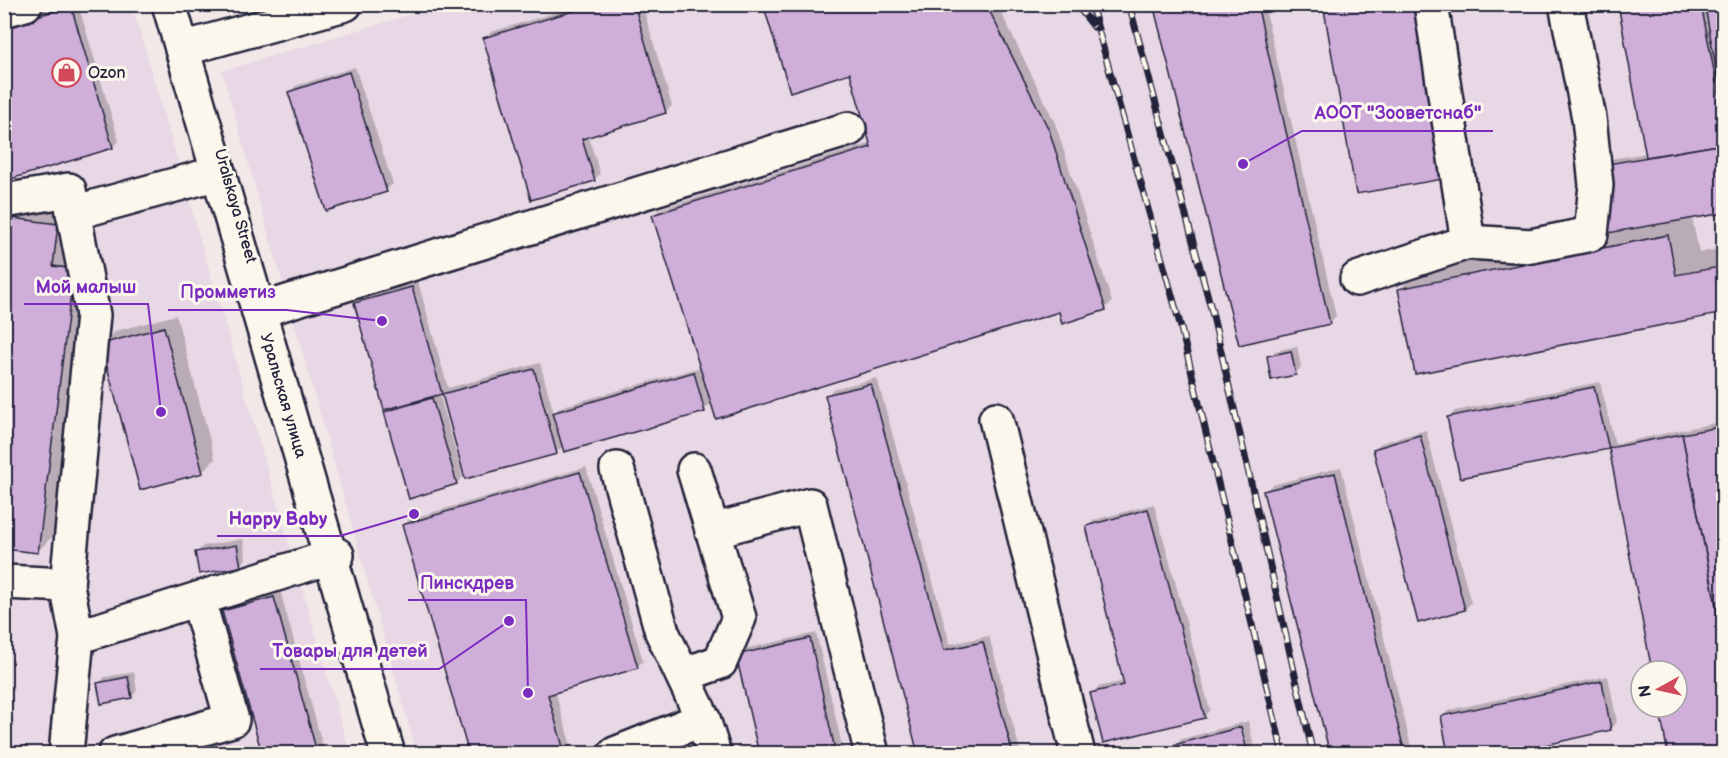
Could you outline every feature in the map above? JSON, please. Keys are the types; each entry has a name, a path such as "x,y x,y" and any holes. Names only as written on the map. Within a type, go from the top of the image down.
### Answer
{"main road":[{"name":"Уральская улица","path":"169,4 185,48 218,173 334,556 388,753"},
{"name":"Uralskaya Street","path":"176,4 185,48 265,309 334,556 395,753"},
{"path":"185,48 345,4"},
{"path":"1431,4 1468,242"},
{"path":"1357,279 1468,242 1532,246 1591,234 1596,185 1589,117 1566,4"},
{"path":"265,309 849,129"},
{"path":"73,213 218,173"},
{"path":"4,201 69,190 93,315 67,585 77,637 66,753"},
{"path":"996,419 1078,753"},
{"path":"617,469 662,632 703,719 714,753"},
{"path":"682,675 720,662 739,618 694,470"},
{"path":"712,531 810,505 872,753"},
{"path":"77,637 334,556"},
{"path":"4,582 67,585"},
{"path":"115,753 232,720 198,599"},
{"path":"615,753 703,719"}],"shaded area":[{"path":"446,4 1723,5 1723,753 417,753 222,71"},
{"path":"4,5 132,5 350,753 5,753"}],"building":[{"path":"596,4 634,4 666,113 582,139 595,181 531,200 483,38"},
{"path":"763,4 986,4 1049,130 1106,310 1062,324 1059,312 716,419 652,215 871,147 850,73 790,92"},
{"path":"1153,4 1257,4 1330,324 1239,345"},
{"path":"1323,4 1418,4 1449,178 1356,194"},
{"path":"1618,4 1701,4 1724,122 1724,144 1646,157"},
{"path":"71,6 113,148 4,181 4,31 11,29 10,24"},
{"path":"1724,9 1724,113 1706,12"},
{"path":"349,72 387,192 326,211 288,92"},
{"path":"1724,144 1724,213 1608,233 1596,166"},
{"path":"4,217 58,224 53,266 74,269 38,553 4,549"},
{"path":"1668,235 1676,275 1719,267 1724,290 1724,313 1415,374 1398,289"},
{"path":"412,287 442,394 384,410 354,303"},
{"path":"164,327 203,473 140,490 101,344"},
{"path":"1291,351 1296,375 1271,380 1267,356"},
{"path":"534,369 557,454 465,479 442,394"},
{"path":"694,372 705,412 564,452 552,413"},
{"path":"871,384 944,650 983,642 1013,754 918,754 825,395"},
{"path":"1594,387 1609,449 1460,478 1447,417"},
{"path":"432,398 457,484 409,499 384,412"},
{"path":"1724,426 1724,644 1682,434"},
{"path":"1682,434 1724,646 1724,754 1668,754 1661,719 1689,719 1689,659 1650,659 1609,448"},
{"path":"1420,435 1465,610 1418,623 1373,449"},
{"path":"580,472 638,668 548,695 565,754 469,754 402,525"},
{"path":"1335,473 1405,754 1330,754 1263,491"},
{"path":"1148,509 1205,718 1103,743 1090,693 1124,685 1086,526"},
{"path":"237,545 241,567 199,574 195,552"},
{"path":"274,597 317,754 262,754 222,611"},
{"path":"810,638 836,754 759,754 736,655"},
{"path":"128,677 132,698 101,704 97,683"},
{"path":"1602,681 1611,730 1506,754 1448,754 1441,716"},
{"path":"1241,727 1248,754 1176,754 1174,745"}],"railway":[{"path":"1076,4 1094,27"},
{"path":"1091,4 1180,324 1283,754"},
{"path":"1129,4 1212,312 1313,754"}],"place":[{"name":"Ozon","path":"67,73"},
{"name":"АООТ \"Зооветснаб\"","path":"1243,164"},
{"name":"Промметиз","path":"382,321"},
{"name":"Мой малыш","path":"161,412"},
{"name":"Happy Baby","path":"414,514"},
{"name":"Товары для детей","path":"509,621"},
{"name":"Пинскдрев","path":"528,693"}]}
